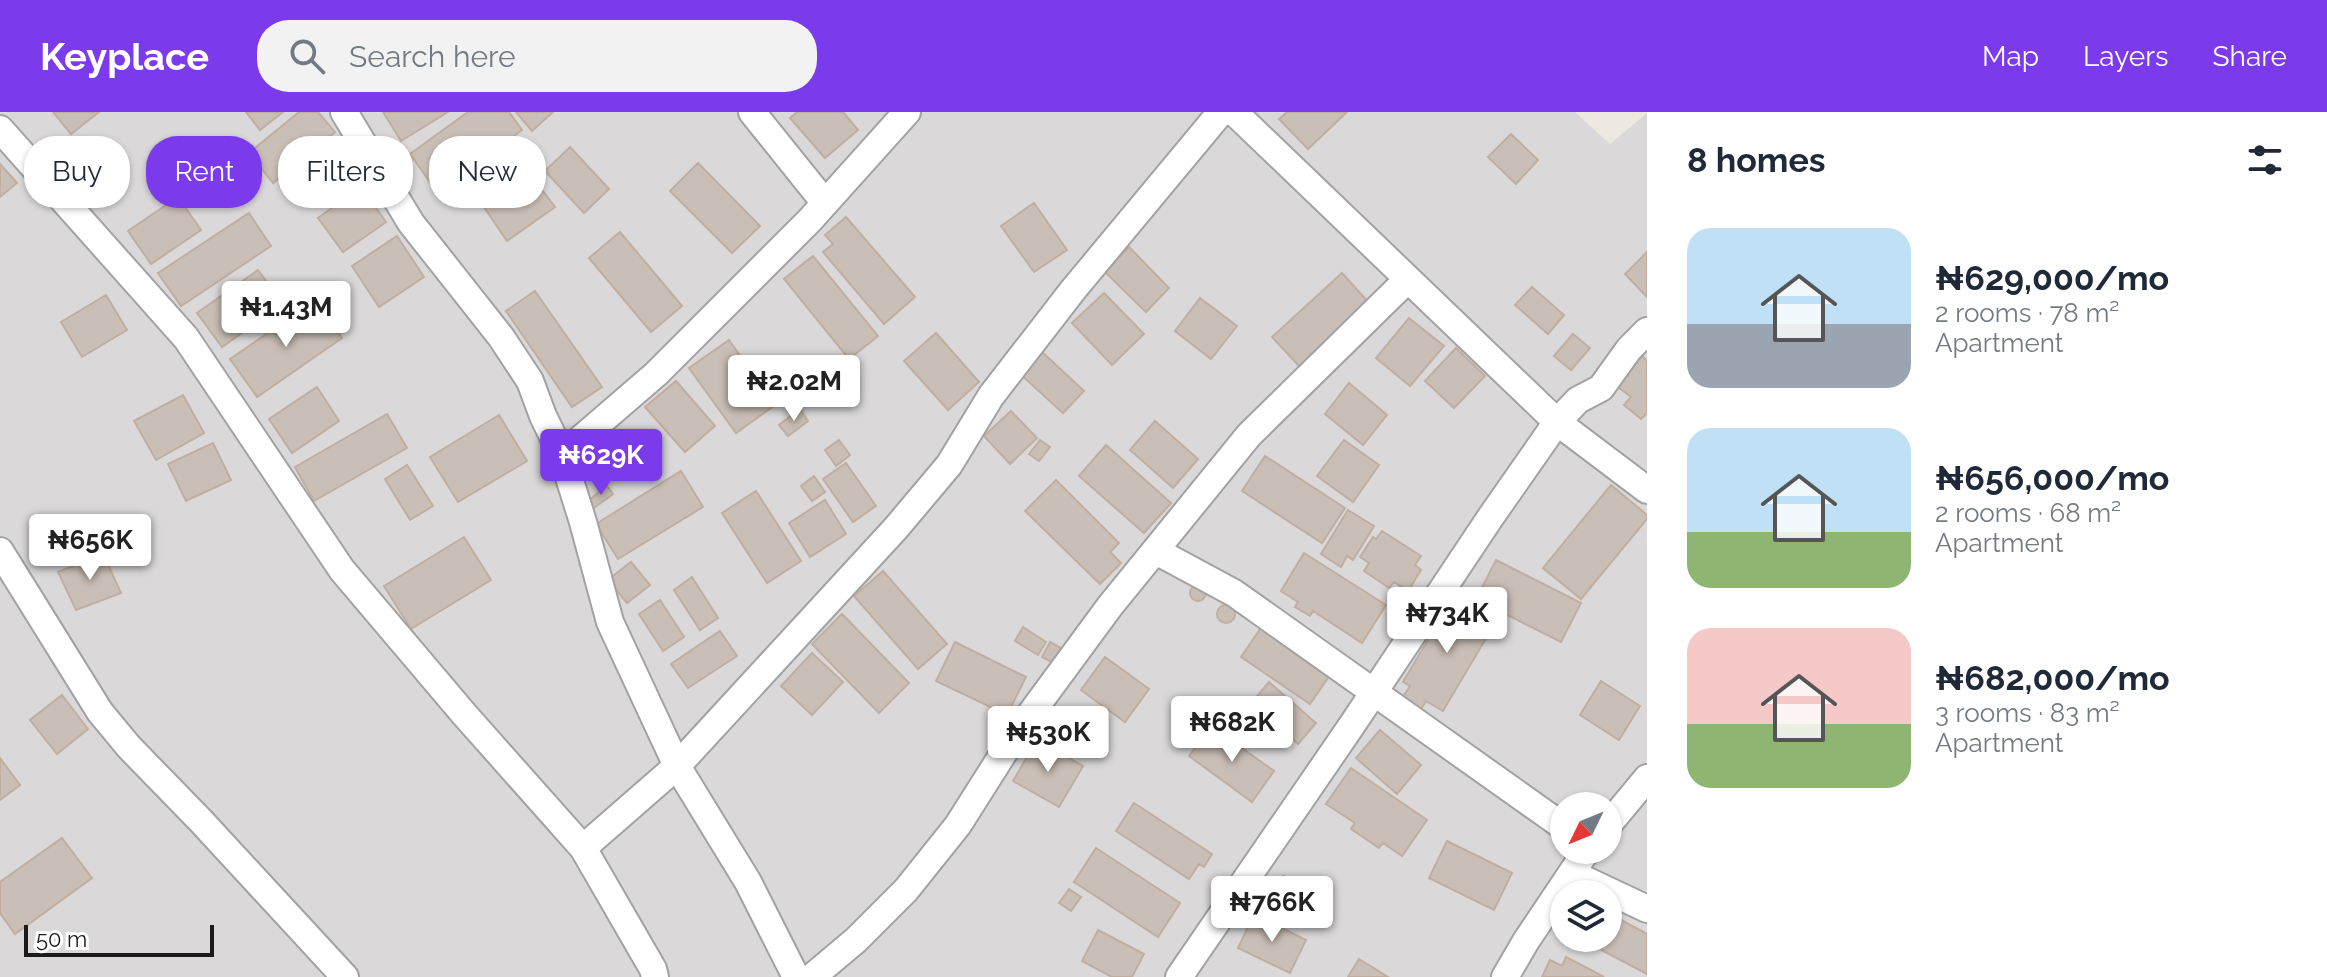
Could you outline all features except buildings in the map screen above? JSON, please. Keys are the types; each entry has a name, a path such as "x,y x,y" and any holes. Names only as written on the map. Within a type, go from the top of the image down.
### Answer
{"street":[{"path":"344,112 411,223 501,337 530,381 562,455 610,622 677,766 748,882 796,977"},
{"path":"752,112 825,203"},
{"path":"562,455 656,374 825,203 907,112"},
{"path":"583,848 677,766 896,528 949,465 991,396 1073,290 1221,112"},
{"path":"1234,112 1557,422 1647,490"},
{"path":"0,129 186,338 342,570 583,848 655,977"},
{"path":"812,977 856,940 915,880 958,825 1015,735 1110,606 1249,435 1408,279"},
{"path":"1179,977 1557,422 1578,400 1601,388 1629,349 1647,331"},
{"path":"0,551 100,712 129,747 345,977"},
{"path":"1156,551 1234,593 1550,817"},
{"path":"1622,808 1647,778"},
{"path":"1505,977 1579,864"},
{"path":"1573,874 1647,909"}],"shaded area":[{"path":"0,112 1575,112 1610,144 1647,113 1647,977 0,977"}]}
